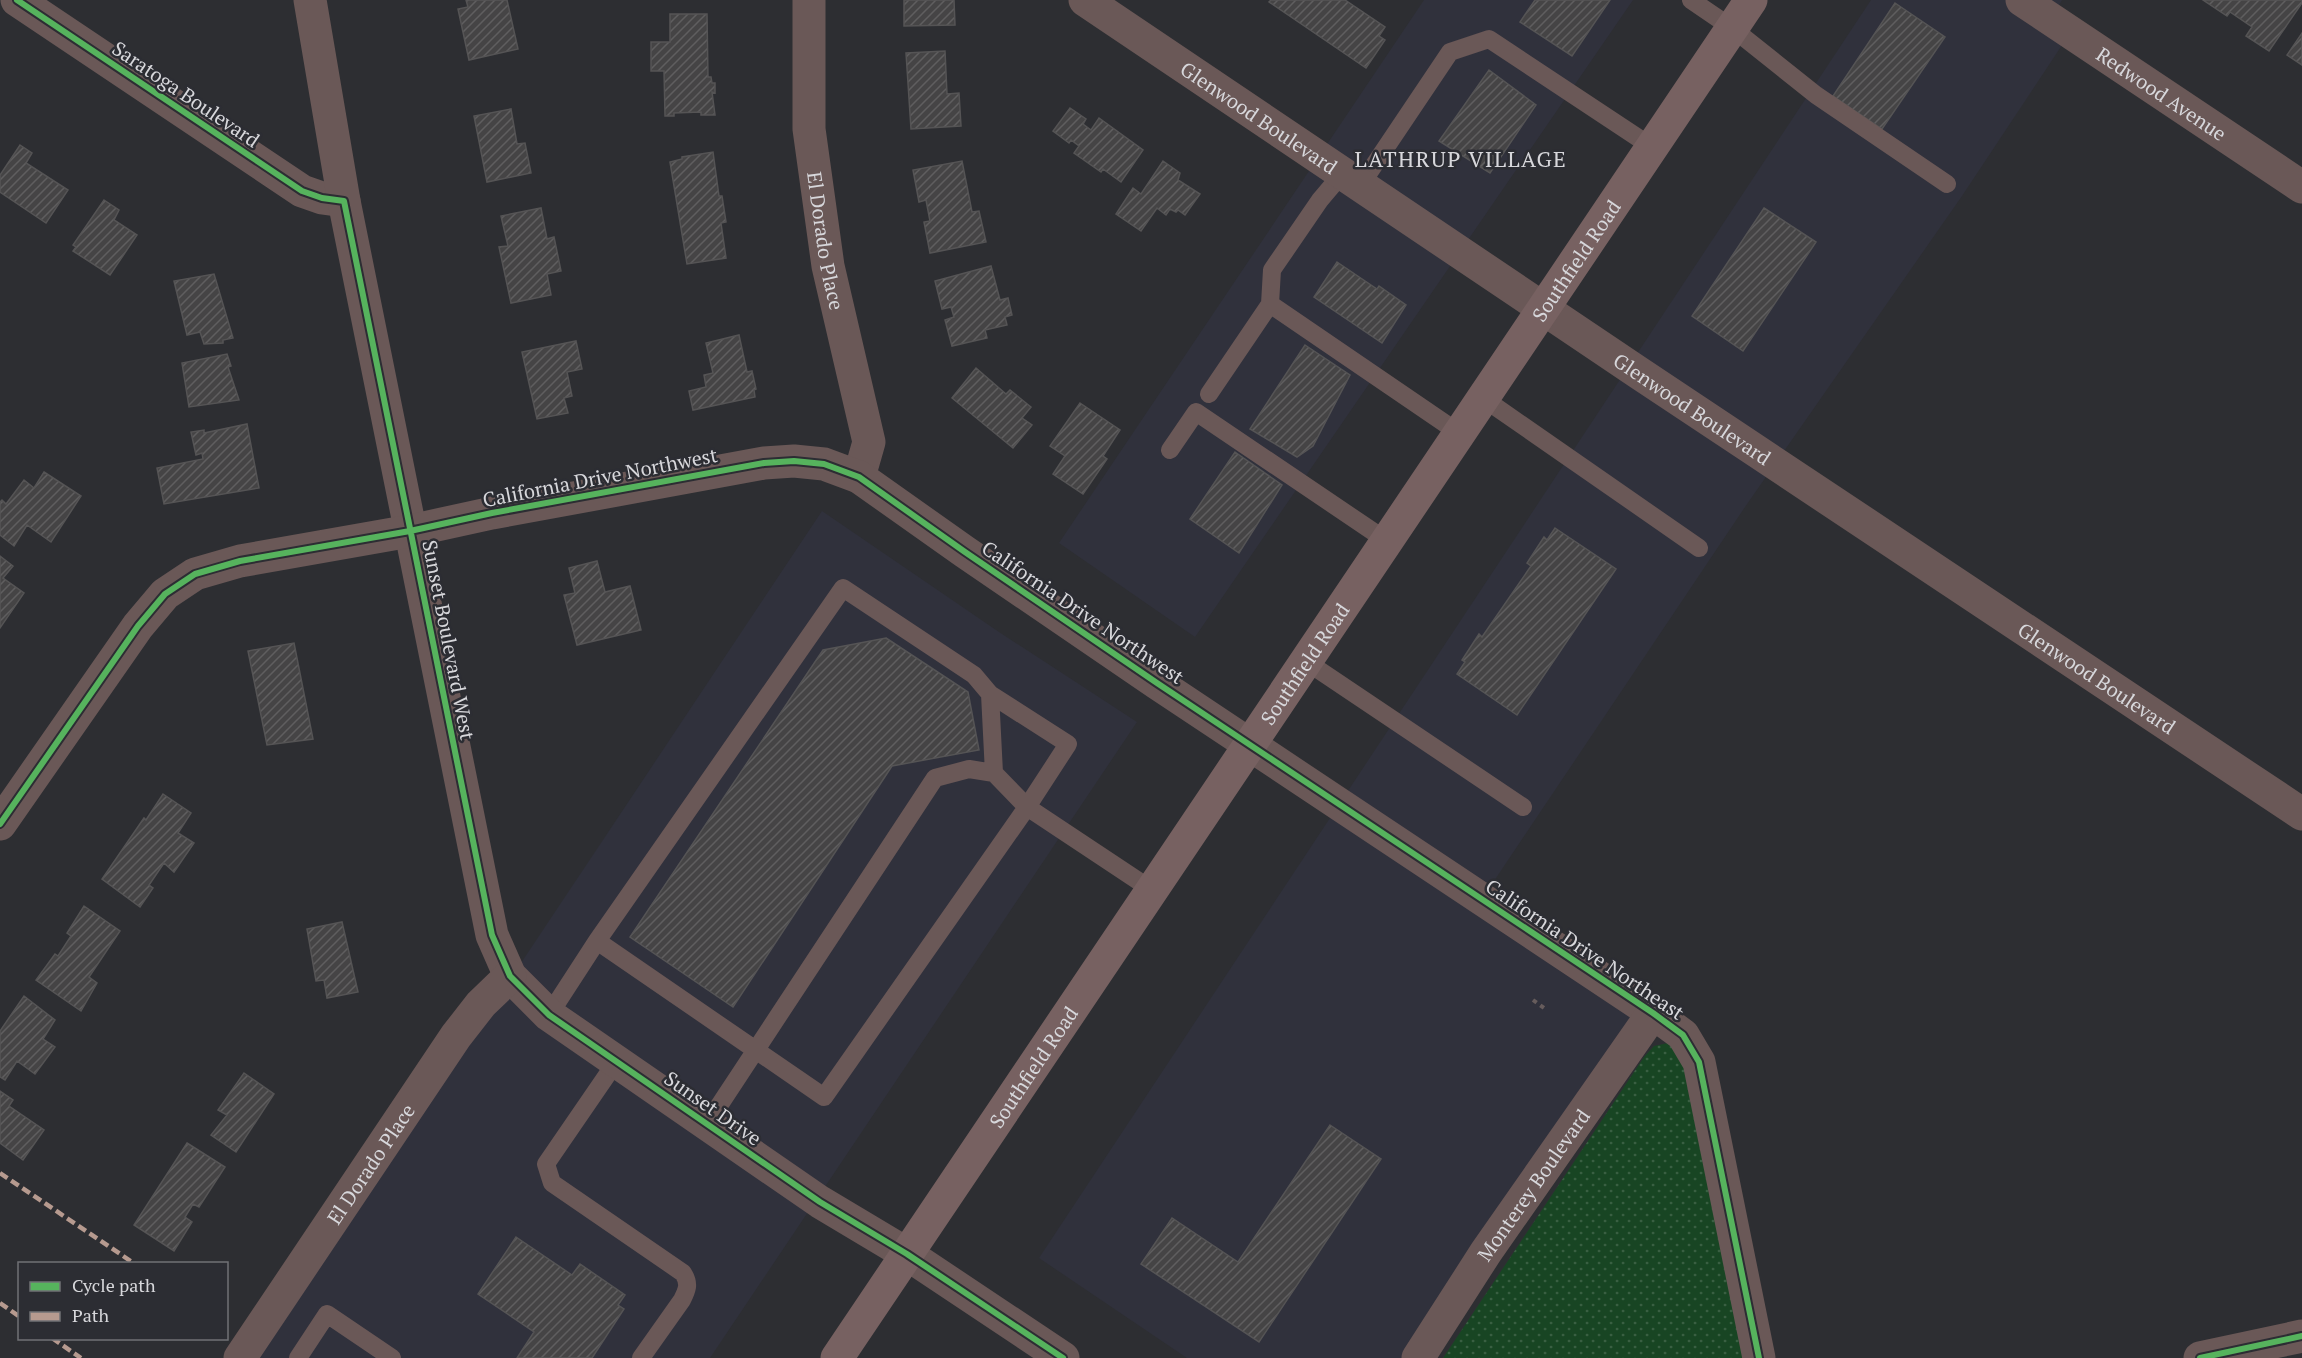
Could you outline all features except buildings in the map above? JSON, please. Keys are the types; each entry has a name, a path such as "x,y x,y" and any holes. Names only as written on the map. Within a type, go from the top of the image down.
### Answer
{"main road":[{"name":"Southfield Road","path":"837,1358 1751,0"}],"street":[{"name":"Saratoga Boulevard","path":"17,0 302,191 322,198 344,201"},
{"name":"Sunset Boulevard West","path":"310,0 344,201 492,935 510,976"},
{"name":"El Dorado Place","path":"809,0 809,129 828,266 869,442 859,477"},
{"name":"Glenwood Boulevard","path":"1085,0 1639,373 2302,814"},
{"name":"Redwood Avenue","path":"2022,0 2302,187"},
{"name":"California Drive Northwest","path":"0,824 138,626 165,594 195,574 240,561 410,531 492,513 764,463 794,461 824,464 859,477 965,552 1251,745"},
{"name":"California Drive Northeast","path":"1251,745 1683,1035 1699,1062 1758,1358"},
{"name":"El Dorado Place","path":"240,1358 456,1036 481,1004 510,976"},
{"name":"Sunset Drive","path":"510,976 549,1015 616,1062 820,1202 907,1254 1063,1358"},
{"name":"Monterey Boulevard","path":"1418,1358 1486,1252 1653,1013"},
{"path":"2200,1358 2302,1336"}],"lane":[{"path":"1691,0 1732,28 1816,95 1947,184"},
{"path":"1209,394 1270,304 1272,270 1320,200 1351,180 1450,52 1489,39 1652,147"},
{"path":"1270,304 1460,433"},
{"path":"1483,398 1699,548"},
{"path":"1170,450 1196,412 1387,541"},
{"path":"549,1015 597,941 843,588 974,675 990,694 1068,744 1027,807 824,1097 597,941"},
{"path":"1307,662 1523,807"},
{"path":"990,694 994,773"},
{"path":"706,1124 935,778 969,769 994,773 1027,807 1152,890"},
{"path":"616,1062 546,1164 552,1183 683,1273 688,1281 682,1300 641,1358"},
{"path":"298,1358 327,1314 391,1358"}],"path":[{"path":"1533,1000 1544,1008"}],"shaded area":[{"path":"1424,0 1633,0 1195,637 1059,543"},
{"path":"1871,0 2062,0 2058,7 2078,21 1962,196 1745,507 1488,890 1653,1001 1406,1358 1187,1358 1039,1258"},
{"path":"822,511 999,632 1137,722 710,1358 258,1358"}],"green space":[{"path":"1668,1043 1684,1068 1743,1358 1443,1358 1644,1057 1654,1046"}],"marked path":[{"path":"0,1173 132,1262"},
{"path":"0,1303 18,1316"},
{"path":"55,1340 81,1358"}],"cycle path":[{"path":"17,0 302,191 322,198 344,201 492,935 510,976 549,1015 820,1202 907,1254 1063,1358"},
{"path":"0,824 138,626 165,594 195,574 240,561 764,463 794,461 824,464 859,477 1157,683 1683,1035 1699,1062 1759,1358"},
{"path":"2200,1358 2302,1336"}],"district":[{"name":"LATHRUP VILLAGE","path":"1461,158"}]}
